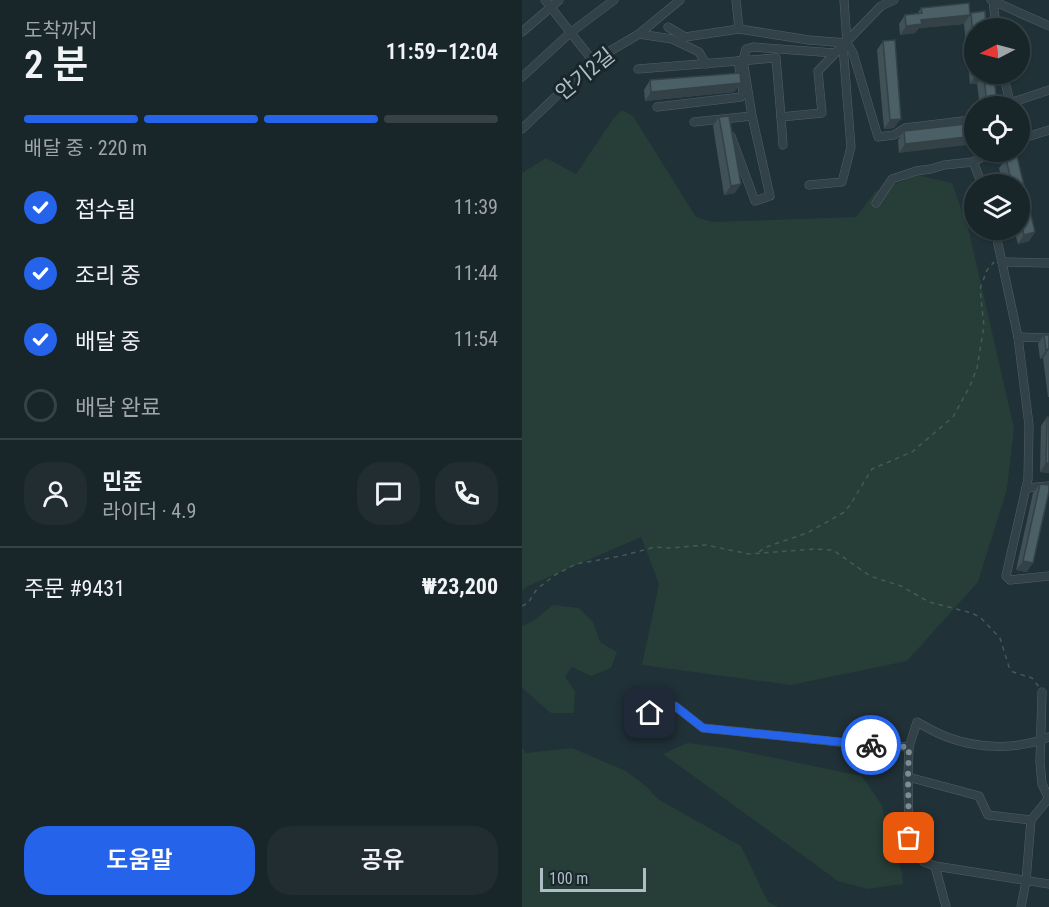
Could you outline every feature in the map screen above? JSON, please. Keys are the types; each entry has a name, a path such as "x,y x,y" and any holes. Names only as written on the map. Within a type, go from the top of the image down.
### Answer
{"street":[{"path":"522,32 548,3 559,0"},
{"path":"522,77 570,33 614,0"},
{"name":"안기2길","path":"522,129 593,62 639,34 680,0"},
{"path":"736,0 739,29"},
{"path":"809,184 842,182 851,147 844,0"},
{"path":"781,117 822,113 818,71 881,6 894,0"},
{"path":"992,0 1049,26"},
{"path":"992,0 995,18"},
{"path":"548,3 593,62"},
{"path":"668,27 685,37 739,29 845,44 853,53 878,137 894,135 905,128 964,121"},
{"path":"639,34 672,39 699,52 706,64"},
{"path":"657,107 741,97 743,92 741,61 746,49 753,47 836,53"},
{"path":"638,69 776,58 783,145"},
{"path":"731,136 755,201 770,196 741,61"},
{"path":"1030,97 1049,90"},
{"path":"694,122 752,116"},
{"path":"1030,135 1049,130"},
{"path":"876,203 892,179 916,171 973,162 978,174"},
{"path":"997,240 1018,337 1029,425 1028,479 1006,576 1010,580 1049,576"},
{"path":"1002,262 1049,263"},
{"path":"1018,337 1049,338"},
{"path":"1026,488 1049,486"},
{"path":"1022,907 1030,819 1049,799 1042,784 1040,762 1045,738 1042,692"},
{"path":"650,713 657,708 675,706 703,728 909,747"},
{"path":"1045,738 1008,747 978,744 948,738 916,722 909,747 909,838 924,862 935,866 1049,884"},
{"path":"908,777 979,796 988,815 1030,819"},
{"path":"935,866 946,907"}],"path":[{"path":"758,553 766,547 807,533 843,513 872,469 912,452 953,417 977,368 984,326 980,289 987,270 994,262 1002,262"},
{"path":"522,606 528,603 537,589 555,575 576,564 655,547 669,549 706,545 749,554 814,549 833,550 870,576 901,586 929,602 972,613 981,618 1000,638 1009,667 1013,672 1032,678 1042,692"}],"green space":[{"path":"622,110 633,116 696,217 712,222 856,217 875,192 917,175 952,183 964,216 964,240 971,240 1014,428 1007,489 978,582 907,661 791,685 642,665 659,584 641,537 526,587 522,592 522,173 546,158 576,174 613,119"},
{"path":"553,605 579,608 593,622 600,642 617,652 611,668 591,676 572,667 565,677 575,691 574,713 551,713 522,688 522,626 533,621"},
{"path":"687,743 727,748 862,776 882,805 888,833 902,872 903,884 867,889 838,881 663,754"},
{"path":"522,747 526,753 572,748 626,771 658,799 741,846 768,902 778,907 522,907"}],"building":[{"path":"969,3 970,15 921,20 922,24 906,26 905,15 922,13 921,8"},
{"path":"985,11 985,18 971,18 971,13"},
{"path":"895,40 901,119 890,120 883,41"},
{"path":"740,73 741,83 651,92 650,80"},
{"path":"985,84 995,84 996,96 986,96"},
{"path":"729,116 741,184 731,186 719,117"},
{"path":"964,124 964,137 905,144 904,131"},
{"path":"1007,162 1018,162 1021,174 1010,174"},
{"path":"1030,211 1035,232 1030,233"},
{"path":"1044,335 1049,335 1049,349 1046,350"},
{"path":"1047,417 1049,417 1049,463 1046,463"},
{"path":"1040,484 1049,485 1049,491 1033,563 1023,561"}],"way so far":[{"path":"871,745 909,747 909,838"}],"route":[{"path":"650,713 657,708 675,706 703,728 871,745"}]}
